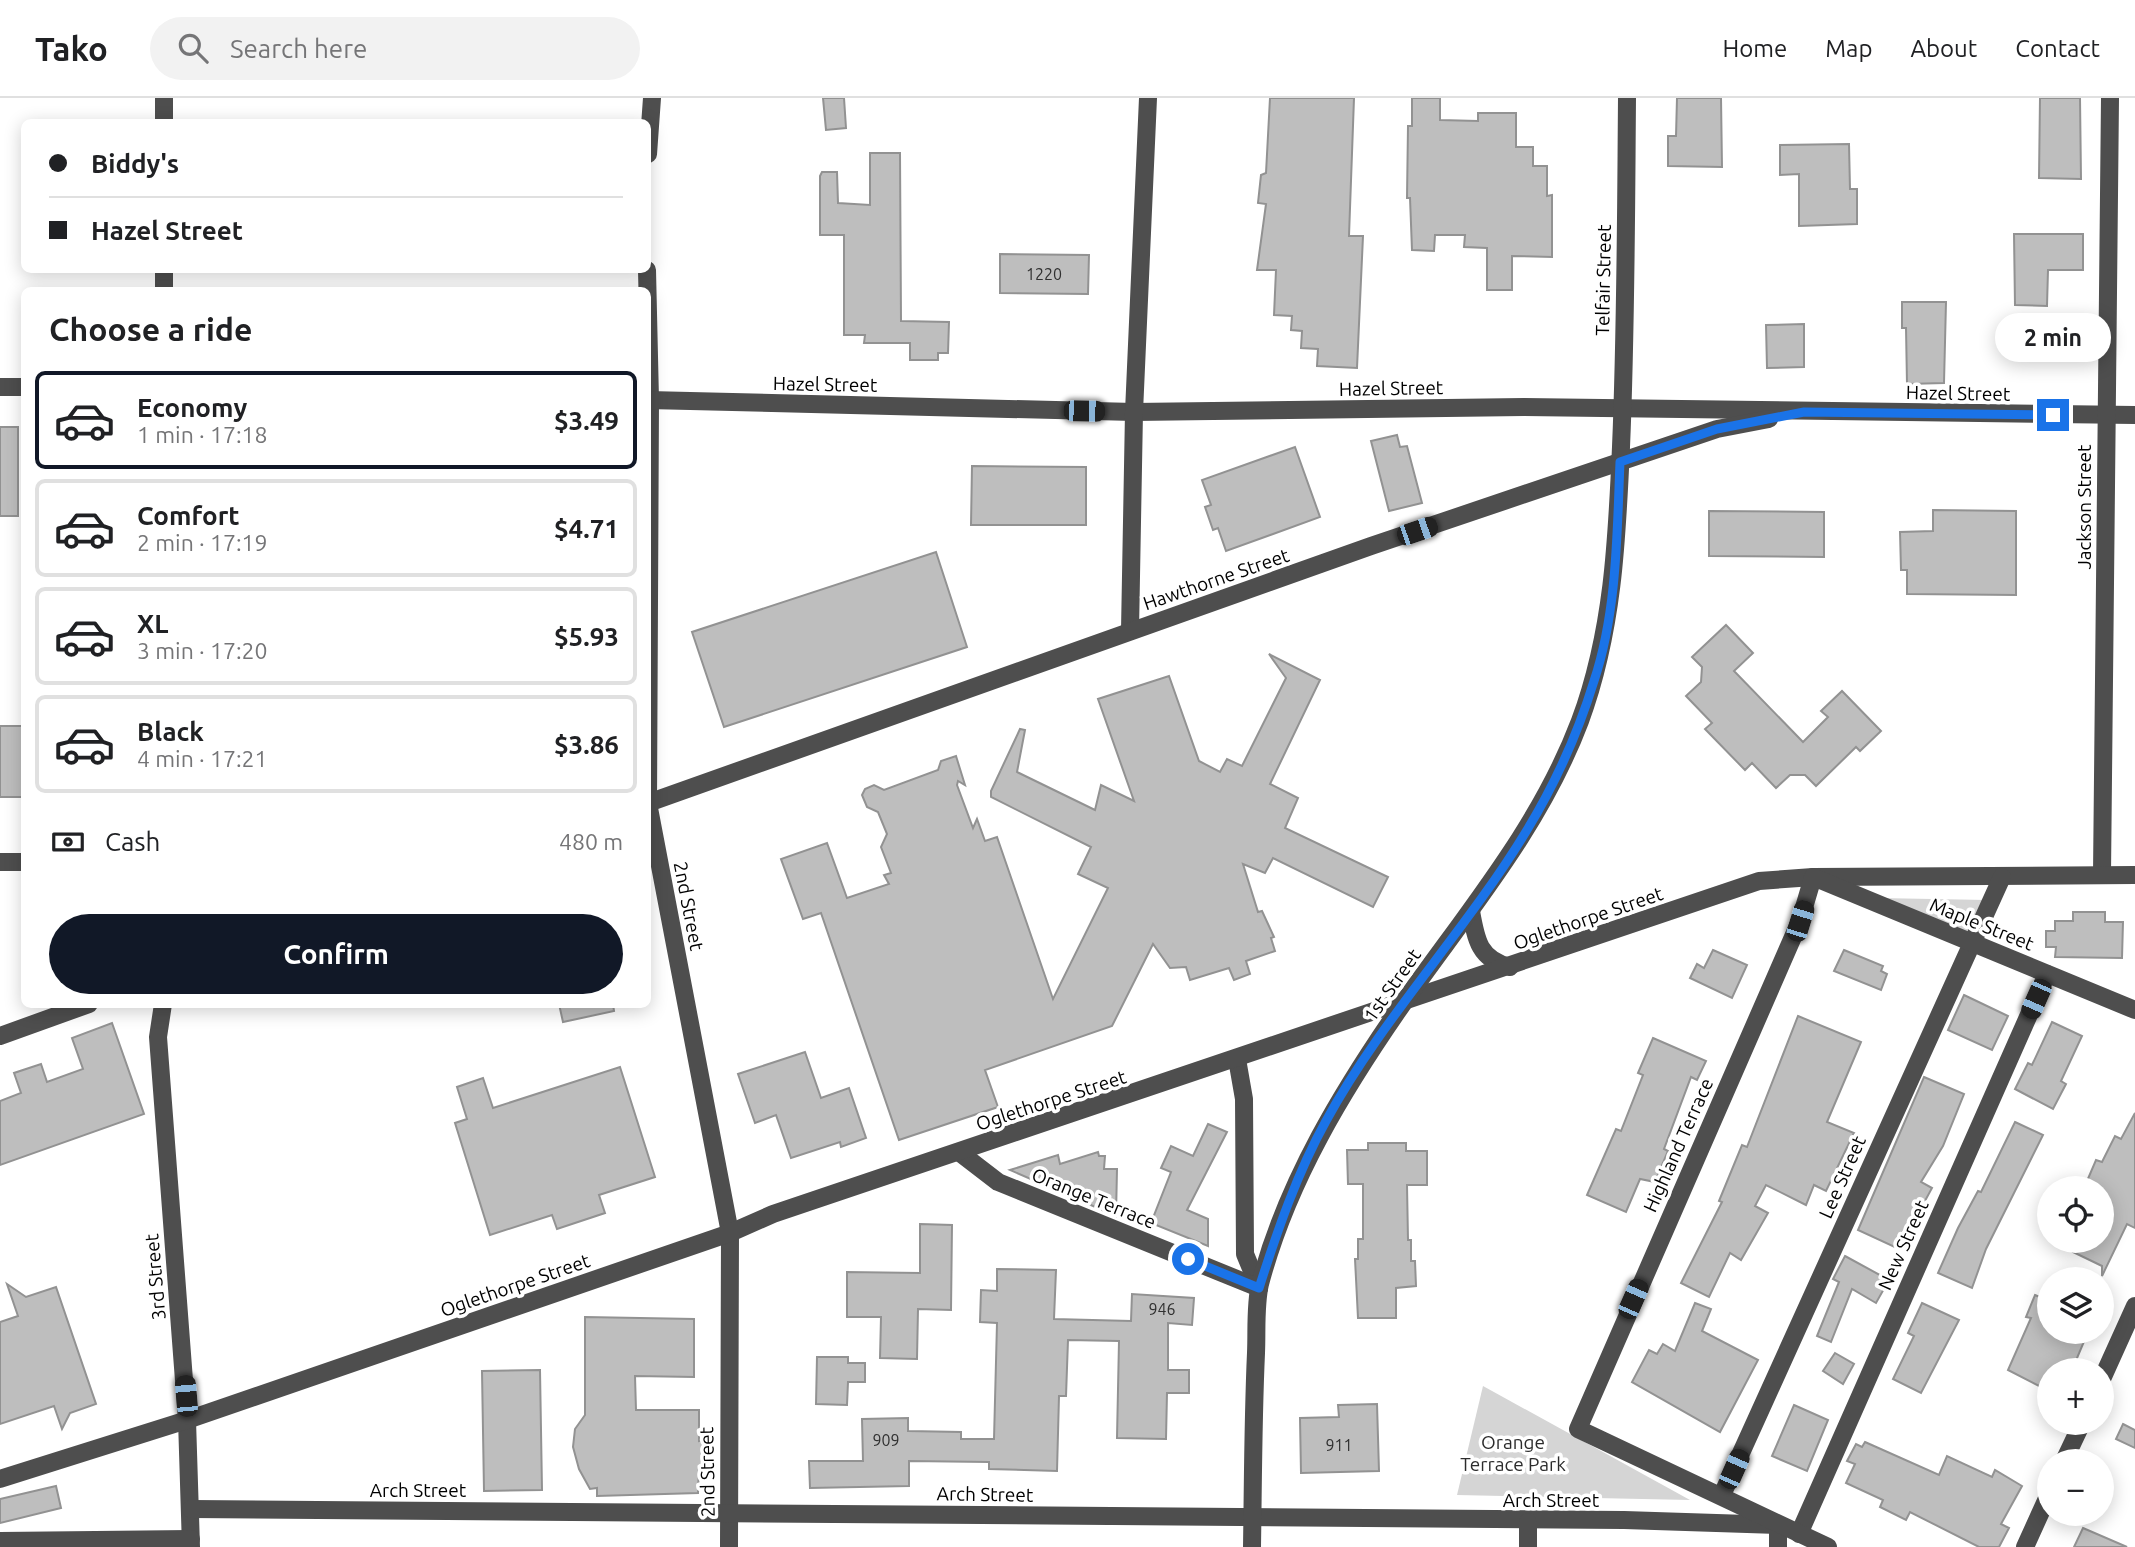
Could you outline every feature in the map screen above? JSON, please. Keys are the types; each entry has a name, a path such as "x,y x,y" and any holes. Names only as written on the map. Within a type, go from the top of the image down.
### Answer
{"street":[{"path":"164,98 164,119"},
{"path":"650,119 652,98"},
{"path":"1130,631 1134,412 1148,98"},
{"name":"Telfair Street","path":"1620,462 1627,98"},
{"name":"Jackson Street","path":"2102,874 2110,98"},
{"path":"0,387 21,387"},
{"name":"Hazel Street","path":"651,400 1134,412 1622,407 1804,412 2135,415"},
{"name":"Hawthorne Street","path":"651,802 1130,631 1717,429 1804,412"},
{"name":"1st Street","path":"1252,1547 1253,1406 1259,1288 1284,1218 1325,1121 1403,1004 1527,831 1547,794 1595,679 1608,619 1617,538 1620,462"},
{"name":"2nd Street","path":"651,819 730,1233 729,1547"},
{"path":"0,862 21,862"},
{"name":"Oglethorpe Street","path":"0,1479 187,1420 730,1233 774,1214 1403,1004 1759,881 1813,877 2135,875"},
{"name":"Maple Street","path":"1813,877 2135,1010"},
{"name":"Highland Terrace","path":"1722,1495 1578,1429 1800,921 1813,877"},
{"name":"Lee Street","path":"1722,1495 2002,877"},
{"path":"1471,911 1475,934 1482,950 1494,962 1510,967"},
{"name":"New Street","path":"1799,1534 2047,974"},
{"path":"0,1036 78,1008"},
{"name":"3rd Street","path":"162,1008 158,1037 187,1420 191,1543"},
{"path":"1237,1059 1244,1100 1245,1254 1259,1288"},
{"name":"Orange Terrace","path":"959,1152 998,1182 1259,1288"},
{"path":"2111,1358 2135,1306"},
{"path":"1722,1495 1828,1547"},
{"name":"Arch Street","path":"191,1509 729,1515 745,1512 1528,1522 1625,1520 1779,1525"},
{"path":"2025,1547 2037,1520"},
{"path":"1528,1522 1528,1547"},
{"path":"1778,1547 1779,1525"},
{"path":"0,1541 191,1543"}],"green space":[{"path":"1878,898 1987,900 1969,937"},
{"name":"Orange Terrace Park","path":"1483,1386 1690,1500 1457,1495"}],"building":[{"path":"823,98 844,98 846,128 826,130"},
{"path":"1270,98 1354,98 1349,236 1363,236 1357,368 1317,366 1318,349 1301,348 1302,331 1291,330 1292,316 1274,315 1276,270 1257,270 1266,204 1258,203 1261,175 1266,173"},
{"path":"1412,98 1440,98 1440,120 1478,121 1478,113 1516,113 1516,147 1533,147 1533,166 1547,166 1547,196 1552,195 1552,257 1512,256 1512,290 1487,290 1487,248 1464,247 1465,235 1435,235 1434,251 1412,250 1410,198 1407,198 1408,126 1412,126"},
{"path":"1677,98 1721,98 1722,167 1668,166 1668,136 1676,136"},
{"path":"2040,98 2080,98 2081,179 2039,178"},
{"path":"1849,144 1850,189 1857,189 1857,224 1799,226 1799,174 1780,175 1780,145"},
{"path":"870,153 900,153 901,321 949,322 948,353 938,353 938,360 910,360 910,343 864,343 865,335 844,335 844,235 820,235 820,176 822,172 837,172 838,203 870,205"},
{"path":"2014,234 2083,234 2083,270 2048,270 2047,306 2015,305"},
{"path":"1000,254 1089,255 1088,294 1000,293"},
{"path":"1902,302 1946,302 1944,383 1907,384 1906,328 1902,328"},
{"path":"1804,324 1804,367 1767,368 1766,325"},
{"path":"0,427 18,427 18,516 0,516"},
{"path":"1397,435 1400,447 1407,446 1422,503 1389,511 1371,441"},
{"path":"1295,447 1320,517 1226,551 1218,528 1213,530 1205,507 1211,505 1202,480"},
{"path":"972,466 1086,467 1086,525 971,525"},
{"path":"1933,510 2016,511 2016,595 1907,594 1907,570 1901,570 1900,532 1933,531"},
{"path":"1709,511 1824,512 1824,557 1709,556"},
{"path":"936,552 967,647 724,727 692,632"},
{"path":"1726,625 1753,653 1734,671 1803,742 1828,717 1821,711 1842,691 1881,731 1860,751 1856,747 1816,786 1805,775 1790,775 1776,788 1752,763 1745,770 1705,729 1712,723 1686,696 1701,682 1702,667 1692,657"},
{"path":"1269,654 1320,680 1270,784 1298,798 1285,828 1388,877 1373,907 1273,858 1265,873 1243,864 1258,912 1262,911 1274,937 1271,938 1275,951 1246,961 1250,974 1234,980 1229,968 1190,980 1186,967 1170,968 1153,944 1112,1026 985,1070 998,1107 899,1140 821,913 803,919 781,859 827,843 847,898 889,884 884,875 891,873 881,847 887,834 878,812 867,807 862,795 865,789 874,785 884,790 938,770 941,761 956,756 965,785 958,781 957,785 973,828 977,819 985,841 997,837 1053,999 1108,888 1078,874 1091,847 991,797 991,791 1020,729 1025,730 1017,772 1095,810 1101,785 1134,801 1098,699 1169,676 1199,761 1220,772 1227,759 1242,766 1286,678"},
{"path":"0,726 21,726 21,797 0,797"},
{"path":"2073,912 2105,912 2105,922 2123,922 2122,958 2055,957 2056,947 2046,947 2046,931 2055,931 2055,921 2073,921"},
{"path":"1713,950 1747,965 1732,998 1690,978 1697,964 1704,968"},
{"path":"1844,950 1883,966 1881,971 1887,974 1881,990 1834,971"},
{"path":"1964,995 2008,1016 1992,1050 1948,1030"},
{"path":"560,1008 614,1008 614,1011 563,1022"},
{"path":"1798,1016 1861,1042 1827,1122 1854,1133 1826,1191 1814,1185 1806,1205 1766,1185 1755,1206 1768,1213 1741,1260 1730,1253 1709,1297 1681,1283 1722,1202 1719,1201 1742,1145 1747,1147"},
{"path":"2052,1022 2082,1036 2061,1081 2066,1084 2053,1109 2015,1089 2028,1063 2032,1065"},
{"path":"112,1023 144,1114 0,1165 0,1101 21,1093 14,1073 41,1064 47,1082 83,1069 72,1038"},
{"path":"1653,1038 1706,1061 1697,1080 1691,1077 1664,1149 1668,1151 1655,1182 1640,1179 1626,1212 1587,1195 1616,1129 1621,1131 1643,1075 1638,1073"},
{"path":"805,1052 821,1098 849,1088 866,1138 841,1147 840,1142 791,1158 776,1115 755,1123 738,1074"},
{"path":"620,1067 655,1177 599,1195 605,1213 557,1229 552,1215 490,1235 455,1123 467,1119 457,1087 483,1078 493,1108"},
{"path":"1924,1077 1964,1094 1943,1146 1921,1182 1932,1188 1899,1249 1858,1230"},
{"path":"2135,1113 2135,1228 2127,1224 2114,1251 2114,1176 2089,1176 2096,1160 2102,1162 2115,1136 2121,1139"},
{"path":"2015,1122 2043,1135 1986,1249 1972,1288 1938,1273 1958,1228 1978,1191 1981,1192"},
{"path":"1208,1124 1227,1132 1187,1210 1208,1219 1208,1246 1151,1223 1171,1172 1161,1168 1171,1146 1193,1156"},
{"path":"1368,1143 1406,1143 1406,1151 1427,1151 1427,1185 1407,1185 1408,1240 1411,1240 1411,1261 1415,1261 1416,1286 1396,1288 1396,1318 1358,1318 1355,1259 1358,1259 1358,1239 1363,1239 1363,1184 1348,1184 1347,1150 1368,1150"},
{"path":"1098,1152 1099,1156 1105,1156 1104,1169 1117,1169 1116,1216 1010,1170 1058,1155 1060,1164"},
{"path":"920,1224 952,1225 951,1310 918,1309 917,1359 880,1358 881,1317 847,1317 847,1272 920,1273"},
{"path":"2075,1253 2113,1253 2106,1267"},
{"path":"1845,1256 1889,1280 1876,1303 1852,1289 1831,1342 1817,1336 1839,1282 1833,1279"},
{"path":"997,1269 1056,1270 1054,1319 1131,1321 1132,1294 1194,1298 1192,1325 1168,1323 1168,1370 1189,1370 1189,1393 1167,1393 1166,1439 1117,1438 1119,1341 1068,1340 1066,1396 1059,1396 1057,1471 989,1469 989,1462 909,1461 909,1486 810,1488 809,1461 863,1461 862,1419 908,1418 908,1431 961,1432 961,1439 994,1439 997,1323 980,1322 981,1290 997,1291"},
{"path":"7,1284 26,1297 56,1287 96,1404 70,1413 62,1429 54,1406 0,1424 0,1322 18,1316"},
{"path":"2035,1295 2037,1296 2037,1344 2083,1344 2077,1358 2037,1358 2037,1385 2008,1370 2031,1318 2026,1317"},
{"path":"1695,1303 1711,1309 1702,1331 1758,1360 1720,1432 1632,1382 1649,1350 1657,1354 1663,1344 1675,1351"},
{"path":"1922,1303 1959,1320 1921,1393 1893,1379 1914,1336 1908,1333"},
{"path":"585,1317 694,1319 694,1377 635,1376 636,1410 699,1410 699,1441 706,1440 705,1464 699,1465 698,1493 597,1496 597,1488 590,1489 579,1469 573,1447 575,1429 585,1415"},
{"path":"1835,1353 1854,1364 1843,1384 1823,1371"},
{"path":"817,1357 848,1357 848,1363 865,1363 865,1382 848,1382 847,1405 816,1404"},
{"path":"540,1370 542,1490 484,1491 482,1371"},
{"path":"1377,1404 1379,1471 1301,1473 1300,1418 1339,1417 1338,1405"},
{"path":"1794,1405 1828,1420 1807,1471 1772,1456"},
{"path":"2123,1424 2135,1430 2135,1448 2116,1439"},
{"path":"1865,1442 1939,1475 1947,1456 1992,1477 1995,1470 2022,1486 2001,1524 2009,1528 1999,1547 1979,1547 1910,1512 1906,1520 1880,1507 1883,1500 1846,1483 1855,1464 1847,1461 1856,1444 1862,1447"},
{"path":"56,1486 61,1508 0,1523 0,1499"},
{"path":"2083,1528 2127,1547 2074,1547"}],"route":[{"path":"1188,1259 1259,1288 1278,1232 1325,1121 1403,1004 1527,831 1578,726 1595,679 1608,619 1617,538 1620,462 1717,429 1804,412 2053,415"}]}
